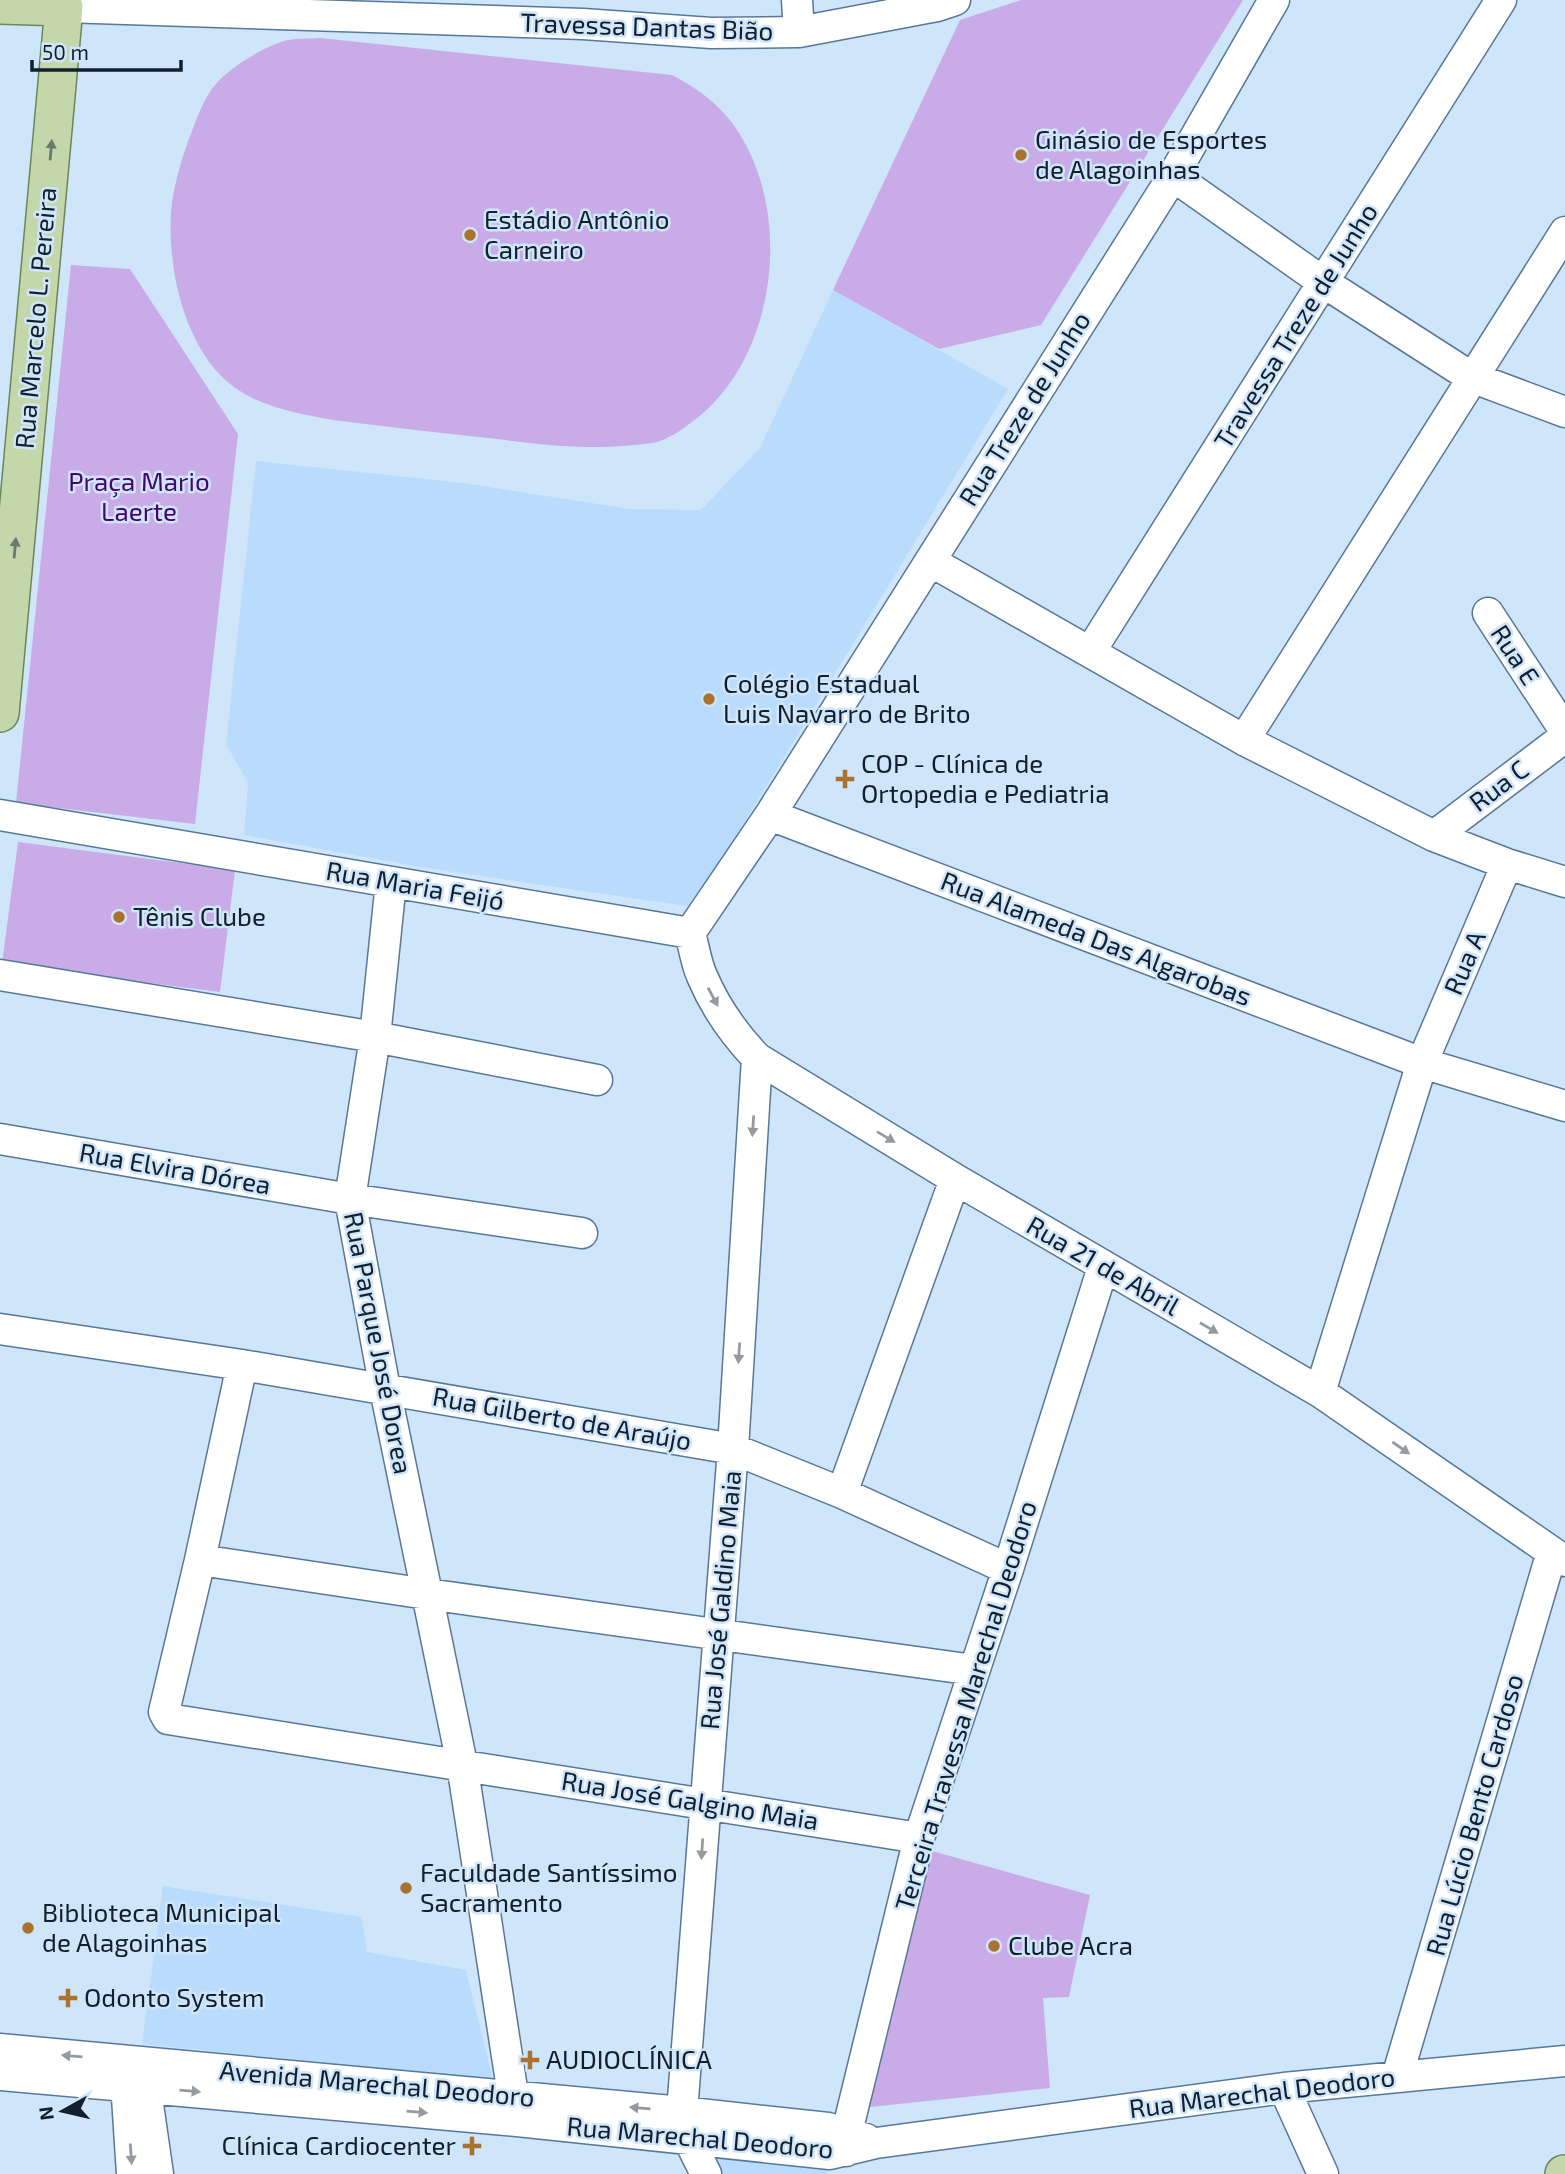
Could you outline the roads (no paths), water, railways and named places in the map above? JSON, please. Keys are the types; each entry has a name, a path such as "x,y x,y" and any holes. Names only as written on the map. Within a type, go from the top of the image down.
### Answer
{"main road":[{"name":"Travessa Dantas Bião","path":"0,5 64,7"},
{"name":"Rua Marcelo L. Pereira","path":"0,713 9,510 64,7"}],"street":[{"path":"797,0 799,32"},
{"name":"Travessa Dantas Bião","path":"64,7 584,12 711,33 799,32 937,6 955,0"},
{"name":"Rua Treze de Junho","path":"770,815 1173,176 1274,0"},
{"name":"Travessa Treze de Junho","path":"1090,652 1501,0"},
{"path":"1173,176 1323,282 1471,377 1565,412"},
{"path":"1244,740 1565,232"},
{"path":"930,561 1244,740 1434,836 1507,864 1565,881"},
{"name":"Rua E","path":"1488,614 1565,731"},
{"name":"Rua C","path":"1434,836 1565,737"},
{"name":"Rua Maria Feijó","path":"0,815 690,933"},
{"path":"690,933 770,815"},
{"name":"Rua Alameda Das Algarobas","path":"770,815 1422,1063 1565,1106"},
{"name":"Rua A","path":"1320,1392 1422,1063 1507,864"},
{"name":"Rua Parque José Dorea","path":"391,882 375,1037 350,1199 385,1389 462,1765 516,2109"},
{"name":"Rua 21 de Abril","path":"690,933 701,974 716,1003 734,1033 757,1058 955,1179 1320,1392 1558,1557"},
{"path":"0,975 375,1037 597,1080"},
{"name":"Rua José Galdino Maia","path":"686,2126 705,1803 733,1449 757,1058"},
{"name":"Rua Elvira Dórea","path":"0,1139 350,1199 582,1233"},
{"path":"842,1493 955,1179"},
{"name":"Terceira Travessa Marechal Deodoro","path":"846,2141 919,1838 1008,1569 1103,1266"},
{"name":"Rua Gilberto de Araújo","path":"0,1329 242,1365 733,1449 842,1493 1008,1569"},
{"path":"242,1365 164,1712 168,1720 462,1765"},
{"name":"Rua Lúcio Bento Cardoso","path":"1397,2077 1558,1557"},
{"path":"200,1560 974,1670"},
{"name":"Rua José Galgino Maia","path":"462,1765 919,1838"},
{"path":"0,2049 134,2074"},
{"name":"Rua Marechal Deodoro","path":"0,2075 134,2074 516,2109 686,2126 830,2154 846,2141 876,2143 1284,2088 1565,2061"},
{"path":"132,2174 134,2074"},
{"path":"134,2074 158,2174"},
{"path":"1284,2088 1323,2174"},
{"path":"686,2126 706,2174"}],"place":[{"name":"Ginásio de Esportes de Alagoinhas","path":"1021,155"},
{"name":"Estádio Antônio Carneiro","path":"470,235"},
{"name":"Colégio Estadual Luis Navarro de Brito","path":"709,699"},
{"name":"COP - Clínica de Ortopedia e Pediatria","path":"845,779"},
{"name":"Tênis Clube","path":"119,917"},
{"name":"Faculdade Santíssimo Sacramento","path":"406,1888"},
{"name":"Biblioteca Municipal de Alagoinhas","path":"28,1928"},
{"name":"Clube Acra","path":"994,1946"},
{"name":"Odonto System","path":"68,1998"},
{"name":"AUDIOCLÍNICA","path":"530,2060"},
{"name":"Clínica Cardiocenter","path":"472,2146"}],"park label":[{"name":"Praça Mario Laerte","path":"139,497"}]}
